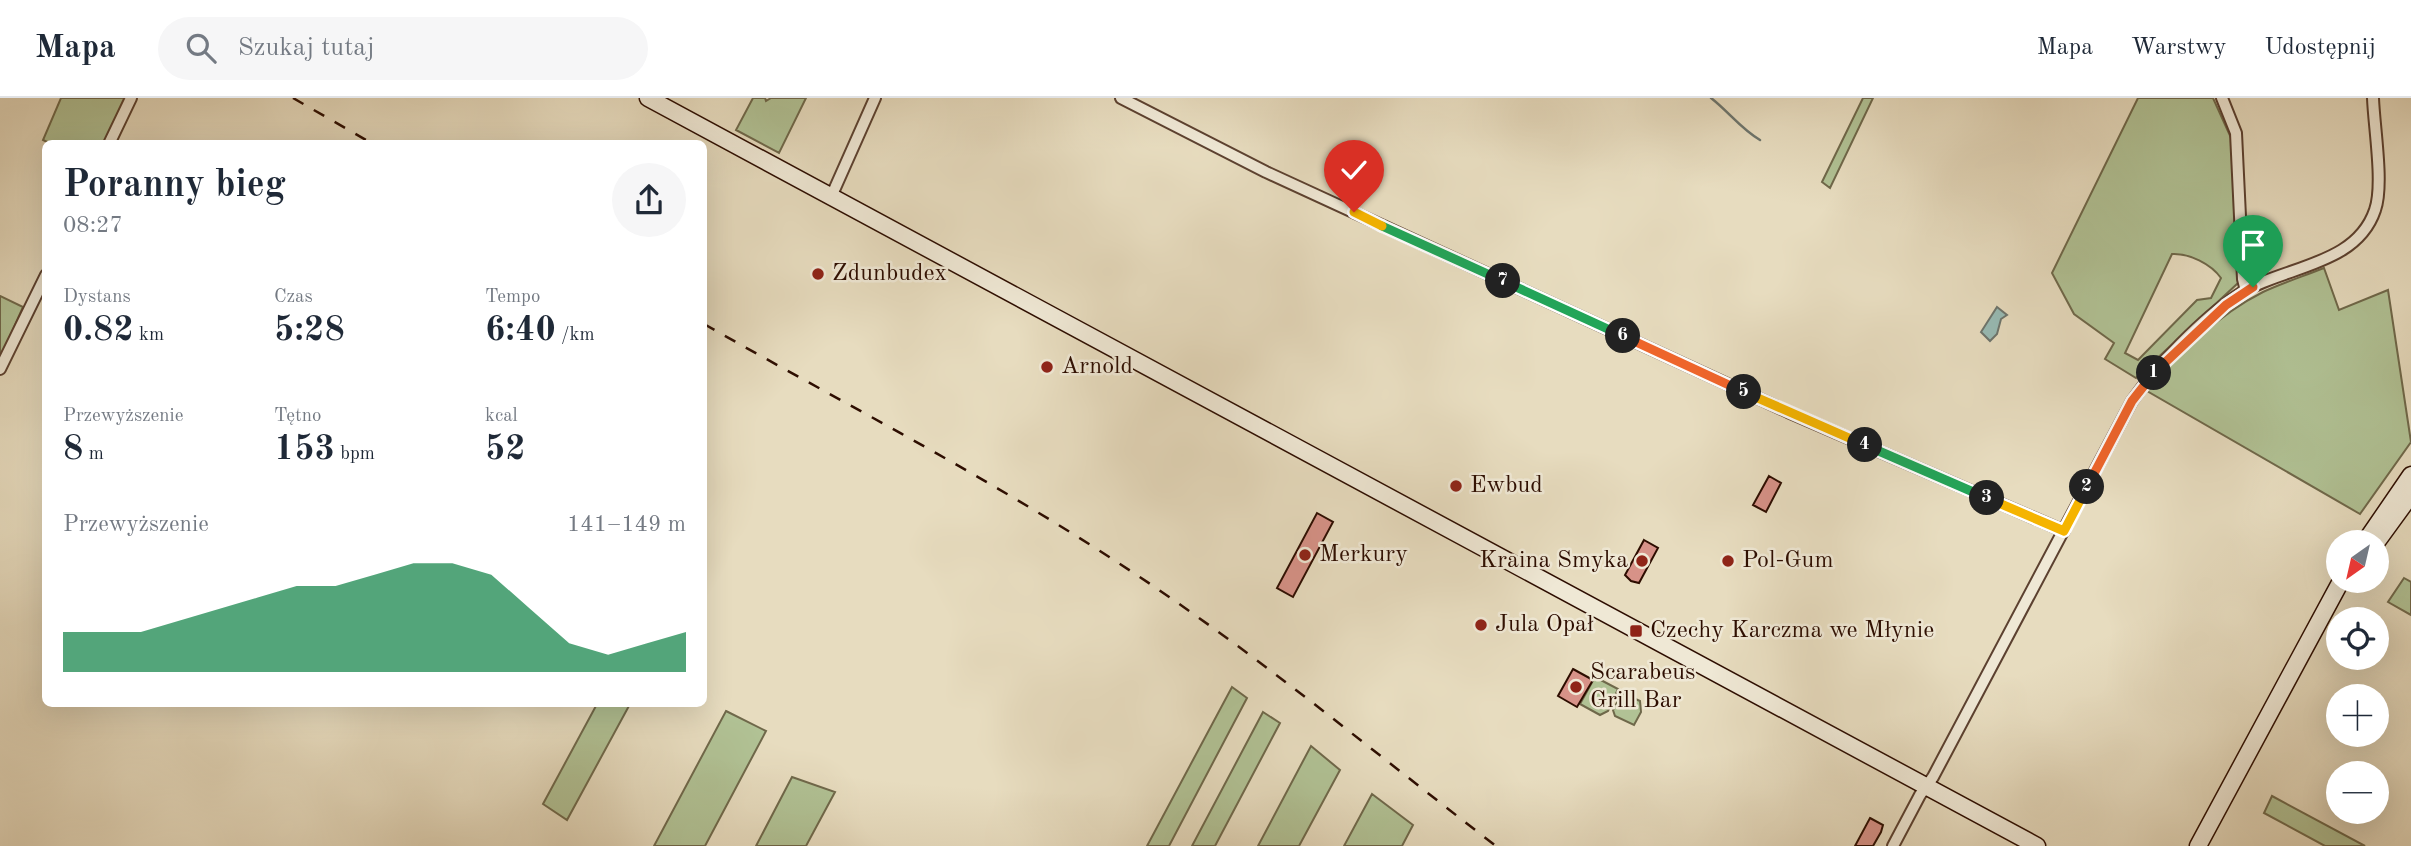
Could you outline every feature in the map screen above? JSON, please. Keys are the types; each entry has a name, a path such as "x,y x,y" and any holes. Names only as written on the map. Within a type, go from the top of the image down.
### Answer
{"main road":[{"path":"648,98 2037,846"},
{"path":"2373,530 2411,475"},
{"path":"2385,530 2411,495"},
{"path":"2198,846 2335,593"},
{"path":"2320,622 2341,593"}],"street":[{"path":"111,140 131,98"},
{"path":"831,197 875,98"},
{"path":"1121,98 1266,172 1751,395 2064,531"},
{"path":"2222,98 2236,133 2243,279 2246,291"},
{"path":"1893,846 2132,401 2146,382 2210,319 2246,291 2346,248 2368,226 2379,196 2373,98"},
{"path":"0,369 42,283"}],"green space":[{"path":"61,98 126,98 105,140 43,140"},
{"path":"753,98 765,98 766,101 771,98 806,98 779,153 736,130"},
{"path":"1863,98 1873,98 1830,188 1822,182"},
{"path":"2138,98 2213,98 2232,140 2238,283 2136,378 2105,359 2114,343 2074,314 2052,273","holes":["2172,254 2206,264 2221,278 2211,298 2197,300 2138,360 2125,353"]},
{"path":"2324,268 2339,310 2388,290 2411,442 2360,514 2147,391 2186,349 2230,312 2263,292"},
{"path":"0,296 23,307 0,359"},
{"path":"2404,578 2411,582 2411,615 2388,602"},
{"path":"1595,677 1618,689 1608,711 1600,715 1580,704"},
{"path":"1232,687 1247,698 1169,846 1147,846"},
{"path":"1622,693 1640,701 1641,712 1634,725 1615,716 1613,710"},
{"path":"595,707 628,707 567,820 543,804"},
{"path":"726,711 766,731 705,846 654,846"},
{"path":"1263,712 1280,723 1215,846 1192,846"},
{"path":"1311,746 1340,770 1299,846 1258,846"},
{"path":"792,777 835,792 806,846 756,846"},
{"path":"1372,794 1413,825 1402,846 1344,846"},
{"path":"2272,796 2365,846 2325,846 2264,813"}],"water":[{"path":"1997,307 2007,315 2001,319 1997,334 1990,341 1981,332"}],"building":[{"name":"Pol-Gum","path":"1769,476 1781,483 1766,512 1753,505"},
{"name":"Merkury","path":"1317,513 1333,522 1293,597 1277,588"},
{"name":"Kraina Smyka","path":"1644,540 1658,548 1639,583 1631,581 1625,575"},
{"name":"Scarabeus Grill Bar","path":"1573,669 1593,680 1577,707 1558,696"},
{"path":"1870,818 1883,825 1881,832 1873,846 1855,846"}],"waterway":[{"path":"1711,98 1760,140"}],"railway":[{"path":"293,98 366,140"},
{"path":"707,326 1018,500 1120,564 1264,666 1496,846"}],"place":[{"name":"Zdunbudex","path":"818,274"},
{"name":"Arnold","path":"1047,367"},
{"name":"Ewbud","path":"1456,486"},
{"name":"Merkury","path":"1305,555"},
{"name":"Kraina Smyka","path":"1642,561"},
{"name":"Pol-Gum","path":"1728,561"},
{"name":"Jula Opał","path":"1481,625"},
{"name":"Czechy Karczma we Młynie","path":"1636,631"},
{"name":"Scarabeus Grill Bar","path":"1576,687"}],"route":[{"path":"1354,212 1788,412 2064,531 2132,401 2146,382 2210,319 2253,287"}]}
